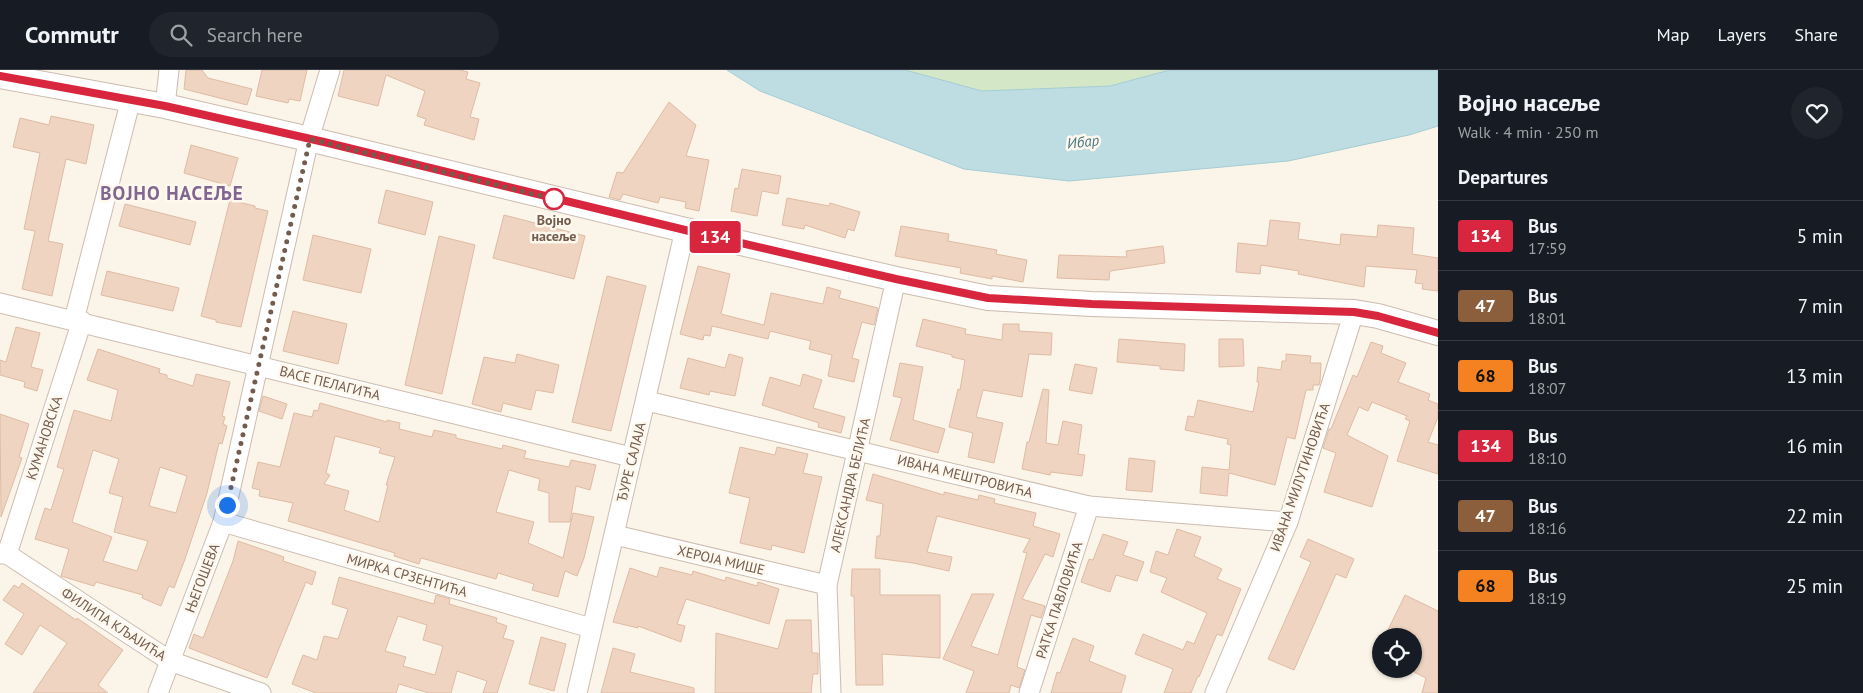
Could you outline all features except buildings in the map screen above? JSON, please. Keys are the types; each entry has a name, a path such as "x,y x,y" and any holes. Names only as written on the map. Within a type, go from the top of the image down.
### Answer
{"street":[{"path":"165,106 169,70"},
{"name":"ЊЕГОШЕВА","path":"158,693 223,522 257,365 310,139 330,70"},
{"path":"5,75 165,106 310,139 685,230 896,279 988,298 1092,304 1354,312 1378,316 1438,333"},
{"name":"КУМАНОВСКА","path":"3,554 78,321 131,99"},
{"name":"ЂУРЕ САЛАЈА","path":"577,693 631,457 647,401 685,230"},
{"name":"АЛЕКСАНДРА БЕЛИЋА","path":"830,693 826,585 896,279"},
{"name":"ВАСЕ ПЕЛАГИЋА","path":"0,303 631,457"},
{"name":"ИВАНА МИЛУТИНОВИЋА","path":"1215,693 1288,522 1354,312"},
{"name":"ИВАНА МЕШТРОВИЋА","path":"647,401 1089,506 1288,522"},
{"name":"РАТКА ПАВЛОВИЋА","path":"1028,693 1089,506"},
{"name":"МИРКА СРЗЕНТИЋА","path":"223,522 591,628"},
{"name":"ХЕРОЈА МИШЕ","path":"614,535 826,585"},
{"name":"ФИЛИПА КЉАЈИЋА","path":"3,554 170,661 261,693"}],"green space":[{"path":"905,70 1170,70 1110,86 982,91"}],"water":[{"name":"Ибар","path":"727,70 905,70 982,91 1110,86 1170,70 1438,70 1438,126 1409,135 1288,161 1069,181 964,169 760,91"}],"bus line":[{"name":"134","path":"0,76 165,106 324,142 685,230 896,279 988,298 1092,304 1354,312 1378,316 1438,333"}],"place":[{"name":"Војно насеље","path":"554,199"}],"district":[{"name":"ВОЈНО НАСЕЉЕ","path":"172,193"}],"route":[{"path":"227,505 257,365 310,139 562,201 554,199"}]}
